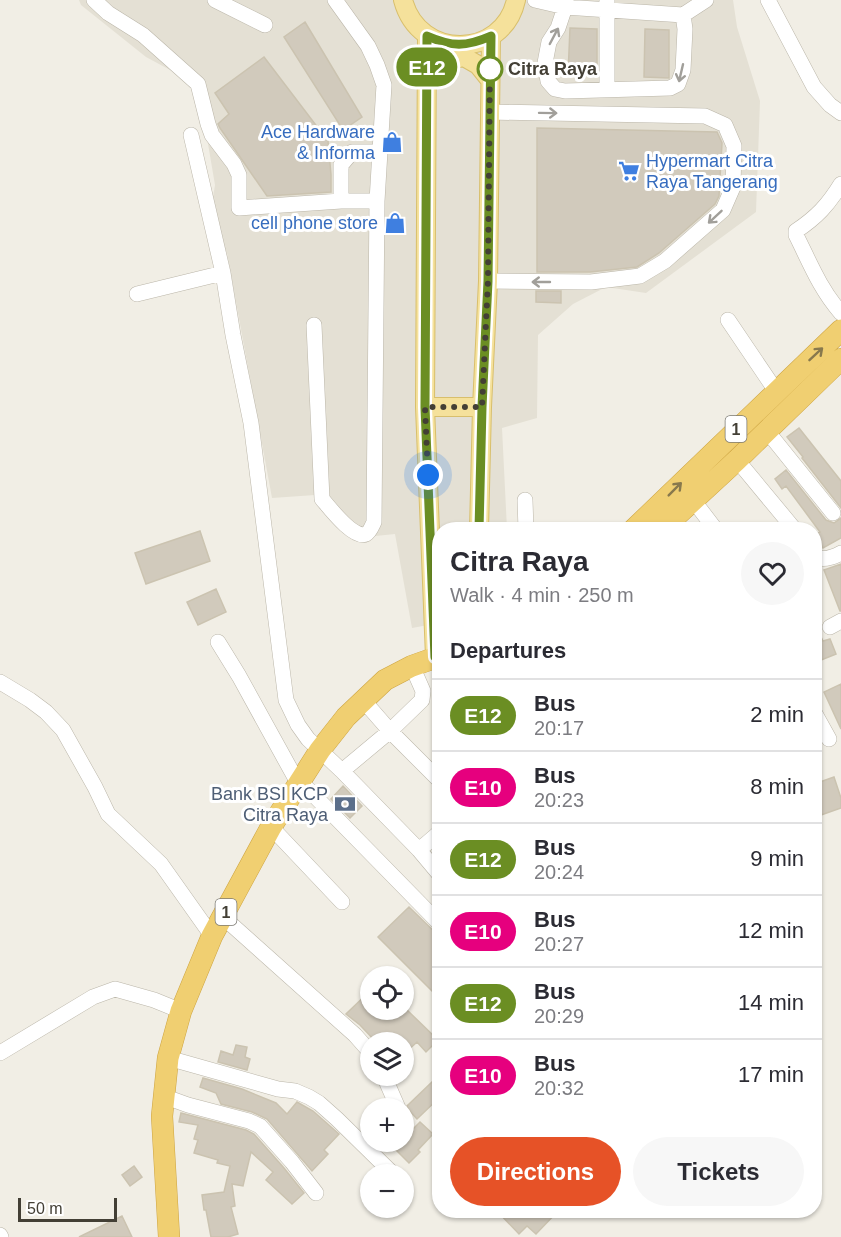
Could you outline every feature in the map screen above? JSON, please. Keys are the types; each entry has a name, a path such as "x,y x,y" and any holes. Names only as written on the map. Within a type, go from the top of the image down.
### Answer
{"highway":[{"name":"1","path":"641,522 841,330"},
{"name":"1","path":"670,522 738,460 841,359"},
{"name":"1","path":"169,1237 162,1116 168,1058 181,1011 212,936 298,782 346,717 385,680 432,659"}],"main road":[{"path":"403,0 405,10 414,25 427,36 442,43 459,46 476,43 491,36 505,24 516,0"},
{"path":"427,36 425,407 432,553"},
{"path":"479,522 488,281 491,36"},
{"path":"427,84 435,68 449,60 464,57 478,65 490,80"},
{"path":"425,407 482,407"}],"street":[{"path":"94,0 108,13 143,36 198,84 212,135 234,164 238,175 239,208 341,201 377,201"},
{"path":"215,0 266,25"},
{"path":"314,325 322,499 351,530 360,535 366,535 374,522 377,201 384,86 368,46 334,0"},
{"path":"534,0 608,5 683,15 706,0"},
{"path":"768,0 814,87 830,105 841,113"},
{"path":"566,3 558,28 549,42 545,63 548,81 555,89 565,91 670,88 678,84 683,70 685,29 683,15"},
{"path":"607,90 608,5"},
{"path":"488,281 591,282 640,276 665,261 723,210 733,187 734,146 725,125 705,116 489,112"},
{"path":"191,135 223,273 251,423 286,700 298,725 320,750 432,865"},
{"path":"341,201 340,165 352,152 379,152"},
{"path":"841,184 822,211 796,231 796,235 819,283 841,313"},
{"path":"137,294 223,273"},
{"path":"728,320 776,391"},
{"path":"767,431 833,513"},
{"path":"738,460 788,522"},
{"path":"693,500 710,522"},
{"path":"525,501 526,522"},
{"path":"822,558 841,553"},
{"path":"218,642 298,782 432,916"},
{"path":"342,771 422,700 423,691 412,666"},
{"path":"0,682 46,712 63,730 108,814 161,864 212,936"},
{"path":"363,700 432,773"},
{"path":"822,726 829,739"},
{"path":"271,827 342,902"},
{"path":"419,850 432,839"},
{"path":"223,917 360,1041"},
{"path":"2,1048 93,997 116,990 154,1000 181,1011"},
{"path":"168,1058 278,1089 295,1091 309,1097 337,1119 383,1164"},
{"path":"163,1096 188,1105 249,1120 260,1126 316,1192"}],"shaded area":[{"path":"79,0 733,0 737,27 760,101 756,212 646,293 606,287 573,304 538,335 537,418 502,428 507,522 432,522 432,624 412,628 395,534 356,538 315,495 272,498 227,253 210,215 215,185 198,85 146,57 81,5"}],"building":[{"path":"305,22 362,117 343,130 284,37"},
{"path":"570,28 597,29 597,76 568,75"},
{"path":"645,29 669,30 669,78 644,77"},
{"path":"264,57 328,141 331,192 267,196 218,124 229,114 215,93"},
{"name":"Hypermart Citra Raya Tangerang","path":"537,128 717,132 722,143 719,196 715,204 659,253 637,267 590,272 537,272"},
{"path":"536,291 561,291 561,303 536,302"},
{"path":"799,428 841,481 841,508 787,437"},
{"path":"786,470 826,520 834,523 841,518 841,538 823,548 822,522 813,522 786,486 782,489 775,479"},
{"path":"200,531 210,561 146,584 135,553"},
{"path":"841,564 841,611 840,611 824,570"},
{"path":"216,589 226,612 198,625 187,602"},
{"path":"822,639 823,641 830,639 836,654 822,660"},
{"path":"841,684 841,729 824,692"},
{"path":"834,777 841,798 841,808 822,815 822,781"},
{"path":"343,786 362,806 350,818 331,799"},
{"path":"409,907 432,929 432,991 414,973 414,966 407,966 378,937"},
{"path":"360,1001 360,1020 414,1020 414,1017 432,1034 432,1046 426,1052 417,1042 414,1045 414,1032 367,1032 346,1014"},
{"path":"236,1045 247,1047 245,1057 250,1059 247,1070 218,1062 221,1051 233,1055"},
{"path":"203,1078 242,1089 276,1103 287,1114 297,1102 313,1111 339,1134 324,1150 328,1154 312,1171 267,1119 252,1112 221,1104 216,1093 200,1087"},
{"path":"432,1082 432,1105 417,1119 414,1116 414,1099"},
{"path":"181,1113 254,1134 304,1193 292,1204 266,1180 273,1172 251,1152 243,1186 232,1184 235,1206 231,1207 238,1234 228,1237 211,1237 202,1195 224,1192 230,1166 194,1153 198,1140 194,1139 198,1125 179,1122"},
{"path":"420,1122 432,1135 409,1163 398,1152 414,1152 414,1128"},
{"path":"134,1166 142,1177 130,1186 122,1175"},
{"path":"122,1216 132,1237 79,1237"},
{"path":"504,1218 551,1218 536,1234 527,1226 519,1234"}],"bus line":[{"name":"E12","path":"432,582 425,407 427,36 442,43 459,46 476,43 491,36 488,281 479,522"}],"place":[{"name":"Citra Raya","path":"490,69"},
{"name":"Ace Hardware & Informa","path":"392,142"},
{"name":"Hypermart Citra Raya Tangerang","path":"629,171"},
{"name":"cell phone store","path":"395,223"},
{"name":"Bank BSI KCP Citra Raya","path":"345,804"}],"route":[{"path":"428,475 425,407 482,407 488,281 490,58 490,69"}]}
